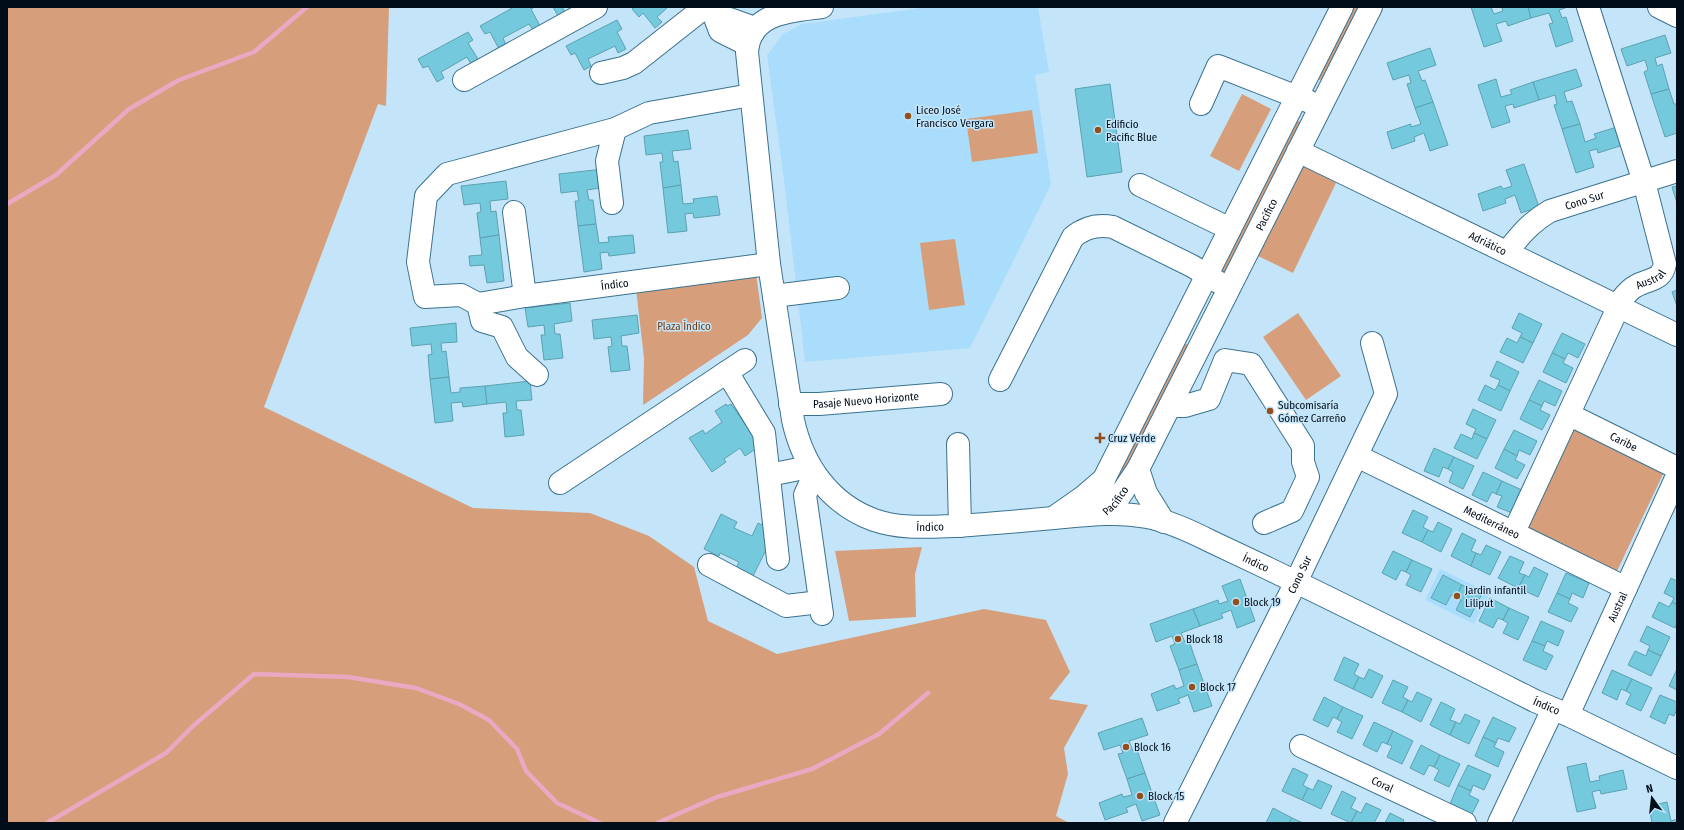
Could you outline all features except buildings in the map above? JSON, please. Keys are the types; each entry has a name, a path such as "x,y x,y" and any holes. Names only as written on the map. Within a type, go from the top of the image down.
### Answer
{"street":[{"path":"464,80 596,7"},
{"path":"600,73 623,68 634,62 709,8 751,37 762,22 777,15 798,10 822,7"},
{"name":"Pacífico","path":"1104,513 1101,499 1104,479 1342,7"},
{"name":"Pacífico","path":"1104,513 1115,502 1138,469 1371,7"},
{"name":"Austral","path":"1514,532 1570,415 1622,299 1631,289 1644,282 1659,277 1664,269 1665,259 1644,182 1588,7"},
{"path":"1659,7 1677,16"},
{"name":"Índico","path":"751,37 751,95 769,264 790,404 796,436 812,471 837,498 861,514 874,520 916,528 960,526 1104,513 1149,517 1182,528 1296,582 1677,768"},
{"path":"1201,104 1218,66 1321,107"},
{"path":"538,375 517,358 502,327 480,313 461,295 425,297 418,262 426,196 447,174 615,129 649,113 751,95"},
{"path":"612,203 607,161 615,129"},
{"name":"Adriático","path":"1298,151 1677,335"},
{"name":"Cono Sur","path":"1507,252 1536,220 1550,211 1677,171"},
{"path":"1140,185 1230,229"},
{"path":"514,212 525,296"},
{"path":"1000,380 1073,237 1085,229 1099,226 1113,227 1207,275 1229,289"},
{"name":"Índico","path":"480,313 525,296 769,264"},
{"path":"774,296 838,288"},
{"name":"Cono Sur","path":"1180,822 1386,394 1372,343"},
{"path":"560,484 745,360"},
{"path":"1170,406 1185,406 1209,399 1225,360 1251,364 1303,446 1303,462 1308,477 1292,511 1264,524"},
{"path":"728,372 764,433 778,559"},
{"name":"Pasaje Nuevo Horizonte","path":"790,404 819,404 942,394"},
{"name":"Caribe","path":"1570,415 1677,468"},
{"path":"958,444 960,526"},
{"name":"Mediterráneo","path":"1357,456 1626,588"},
{"path":"1138,469 1146,493 1164,522"},
{"path":"709,565 786,606 821,608 805,495 812,471 769,475"},
{"name":"Austral","path":"1499,823 1561,712 1626,588 1677,476"},
{"path":"1052,518 1083,497 1104,479"},
{"name":"Coral","path":"1301,746 1465,823"}],"shaded area":[{"path":"929,7 1038,7 1049,72 1035,75 1051,185 970,348 805,362 784,180 767,55 783,34 802,24"},
{"name":"Jardin infantil Liliput","path":"1440,569 1490,593 1474,624 1425,600"}],"green space":[{"path":"7,7 389,7 386,106 378,104 264,407 473,508 590,513 649,536 694,567 708,621 777,654 984,609 1046,620 1070,672 1049,699 1088,705 1064,748 1068,774 1056,816 1069,823 7,823"},
{"path":"1351,7 1359,7 1323,79 1319,80 1318,75"},
{"path":"1242,94 1271,109 1239,171 1210,156"},
{"path":"1032,110 1038,153 972,162 966,119"},
{"path":"1297,120 1302,123 1225,276 1220,273"},
{"path":"1302,164 1336,183 1293,273 1258,256"},
{"path":"955,239 965,305 929,310 920,243"},
{"name":"Plaza Índico","path":"756,273 762,318 748,335 643,405 644,358 636,289"},
{"path":"1298,313 1341,376 1306,400 1263,337"},
{"path":"1187,344 1188,348 1111,499 1106,496 1182,345"},
{"path":"1573,429 1664,472 1617,571 1525,528"},
{"path":"922,547 915,574 916,617 849,621 835,551"}],"waterway":[{"path":"7,204 56,175 129,109 179,80 254,52 307,7"},
{"path":"47,823 166,753 193,726 254,674 348,677 416,688 459,704 489,720 517,749 526,771 557,803 600,823"},
{"path":"657,823 717,797 812,769 879,734 928,693"}],"place":[{"name":"Liceo José Francisco Vergara","path":"908,116"},
{"name":"Edificio Pacific Blue","path":"1098,130"},
{"name":"Subcomisaría Gómez Carreño","path":"1270,411"},
{"name":"Cruz Verde","path":"1100,438"},
{"name":"Jardin infantil Liliput","path":"1457,596"},
{"name":"Block 19","path":"1236,602"},
{"name":"Block 18","path":"1178,639"},
{"name":"Block 17","path":"1192,687"},
{"name":"Block 16","path":"1126,747"},
{"name":"Block 15","path":"1140,796"}]}
